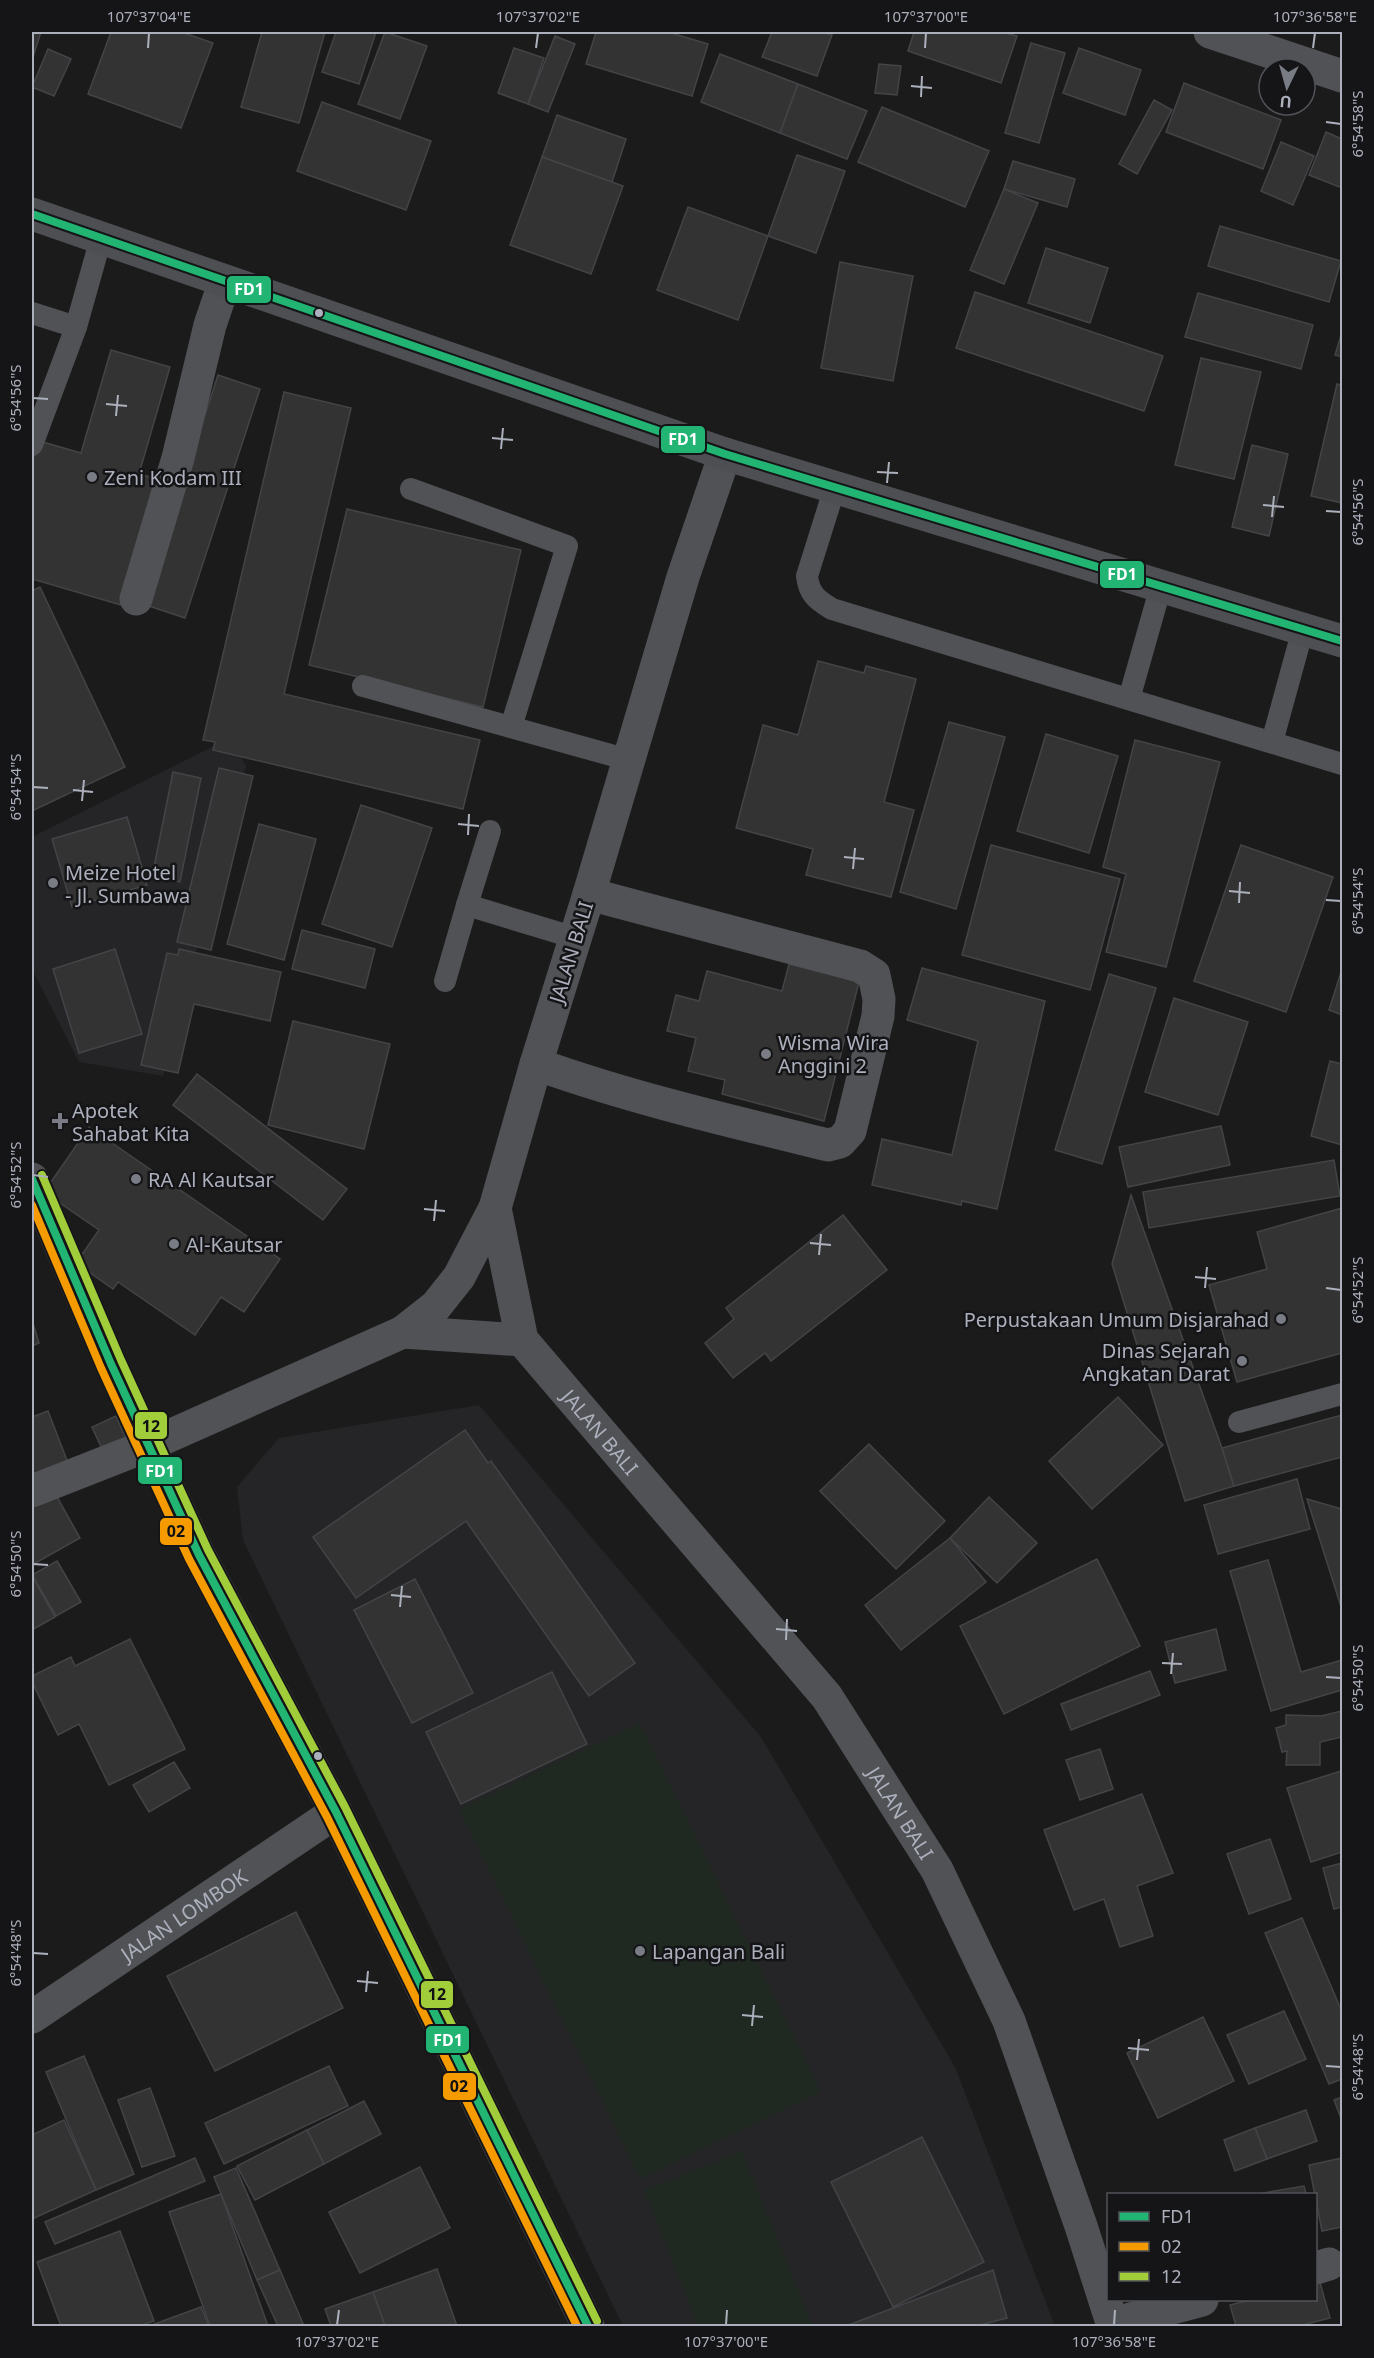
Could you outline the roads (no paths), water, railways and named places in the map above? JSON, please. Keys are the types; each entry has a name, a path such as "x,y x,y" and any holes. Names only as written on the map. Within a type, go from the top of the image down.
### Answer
{"street":[{"path":"1210,32 1342,76"},
{"path":"32,214 725,454 1342,641"},
{"path":"136,599 178,458 210,325 225,281"},
{"name":"JALAN BALI","path":"725,454 683,577 576,938 536,1064 495,1208 522,1340 826,1697 937,1870 1009,2021 1081,2226 1112,2325"},
{"path":"536,1064 687,1110 828,1145 840,1142 850,1131 878,1016 879,999 874,975 860,966 589,894"},
{"path":"32,1179 111,1364 199,1555 336,1812 588,2326"},
{"path":"32,1491 149,1444 403,1332 436,1306 459,1277 495,1208"},
{"path":"403,1332 522,1340"},
{"name":"JALAN LOMBOK","path":"32,2017 336,1812"},
{"path":"1112,2325 1198,2301"}],"lane":[{"path":"32,445 76,327 101,238"},
{"path":"32,313 76,327"},
{"path":"835,487 807,576 808,586 816,600 832,609 1342,764"},
{"path":"411,489 567,546 512,727"},
{"path":"1128,699 1161,586"},
{"path":"1272,742 1303,629"},
{"path":"363,686 629,760"},
{"path":"445,981 490,831"},
{"path":"467,905 576,938"},
{"path":"1239,1422 1342,1394"}],"place":[{"name":"Zeni Kodam III","path":"92,477"},
{"name":"Meize Hotel - Jl. Sumbawa","path":"53,883"},
{"name":"Wisma Wira Anggini 2","path":"766,1054"},
{"name":"Apotek Sahabat Kita","path":"60,1121"},
{"name":"RA Al Kautsar","path":"136,1179"},
{"name":"Al-Kautsar","path":"174,1244"},
{"name":"Perpustakaan Umum Disjarahad","path":"1281,1319"},
{"name":"Dinas Sejarah Angkatan Darat","path":"1242,1361"},
{"name":"Lapangan Bali","path":"640,1951"}]}
